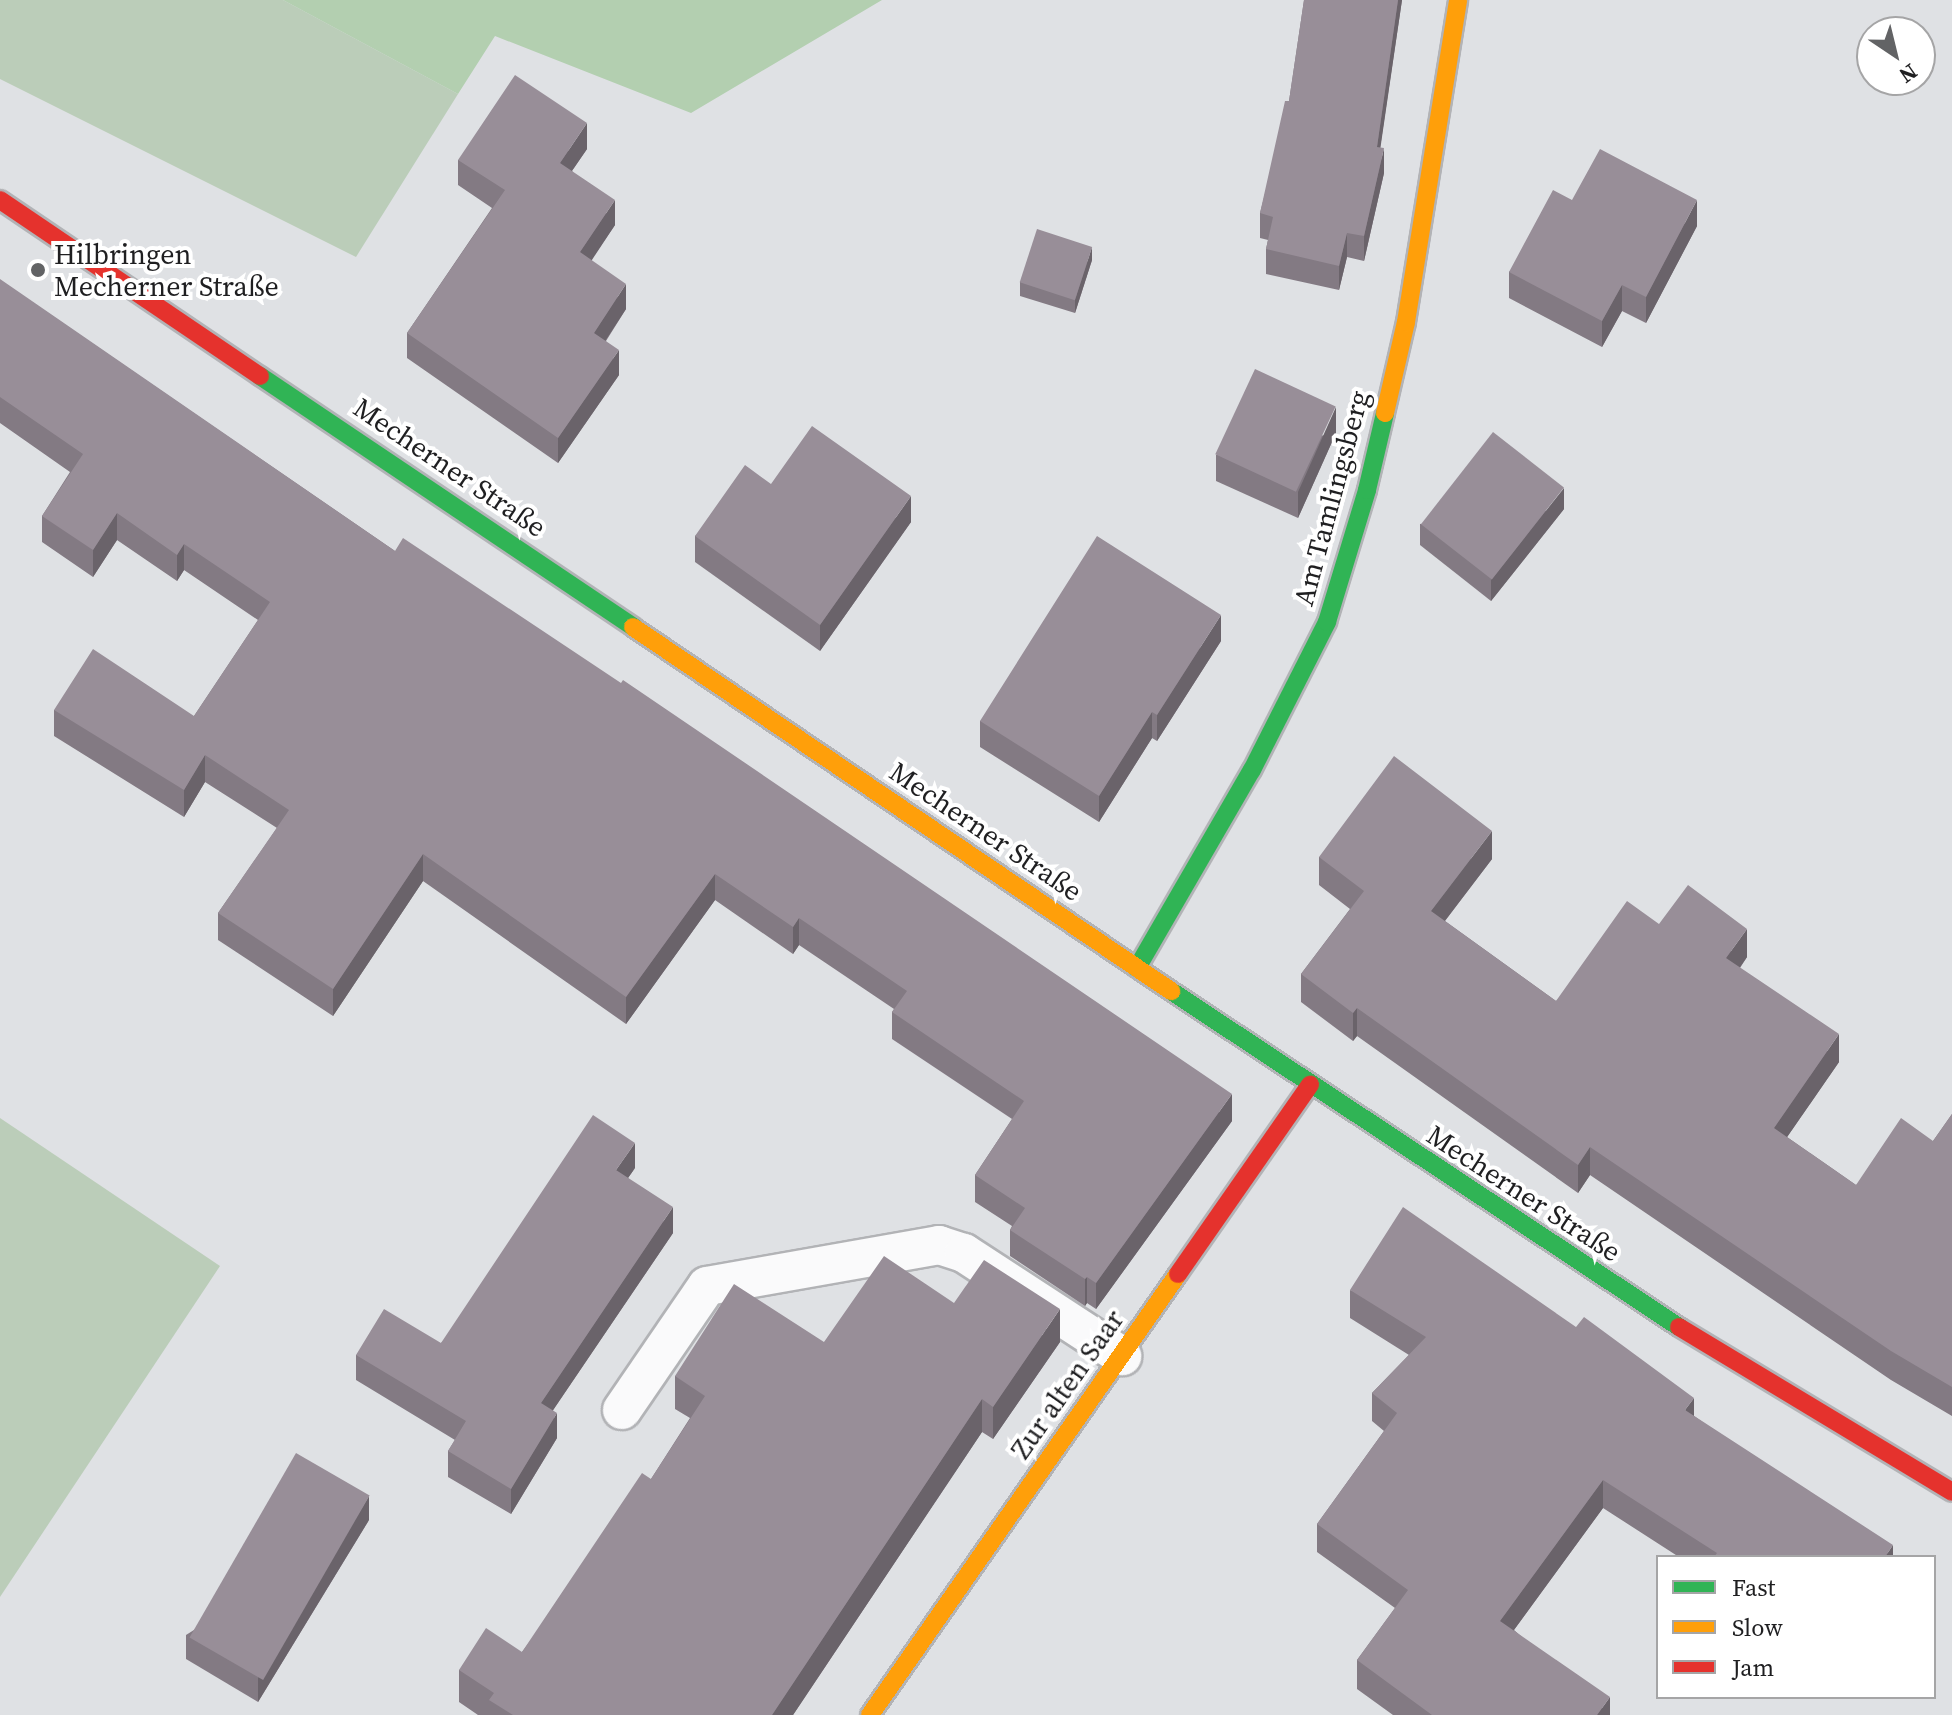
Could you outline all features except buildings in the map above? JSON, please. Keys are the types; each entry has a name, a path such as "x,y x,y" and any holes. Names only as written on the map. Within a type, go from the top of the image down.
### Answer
{"main road":[{"name":"Am Tamlingsberg","path":"1137,968 1252,770 1327,622 1367,490 1406,322 1458,0"},
{"name":"Mecherner Straße","path":"0,200 1310,1085 1628,1296 1952,1492"},
{"name":"Zur alten Saar","path":"870,1715 1310,1085"}],"lane":[{"path":"622,1410 707,1286 939,1245 964,1253 1122,1356"}],"green space":[{"path":"0,0 283,0 458,94 356,257 0,79"},
{"path":"283,0 882,0 691,113 495,36 458,94"},
{"path":"0,1118 220,1266 0,1597"}],"traffic: fast":[{"path":"260,376 633,627"},
{"path":"1137,968 1252,770 1327,622 1367,490 1385,413"},
{"path":"1171,991 1679,1327"}],"traffic: slow":[{"path":"1385,413 1406,322 1458,0"},
{"path":"633,627 1171,991"},
{"path":"870,1715 1178,1274"}],"traffic: jam":[{"path":"0,200 260,376"},
{"path":"1178,1274 1310,1085"},
{"path":"1679,1327 1952,1492"}],"place":[{"name":"Hilbringen Mecherner Straße","path":"38,270"}]}
